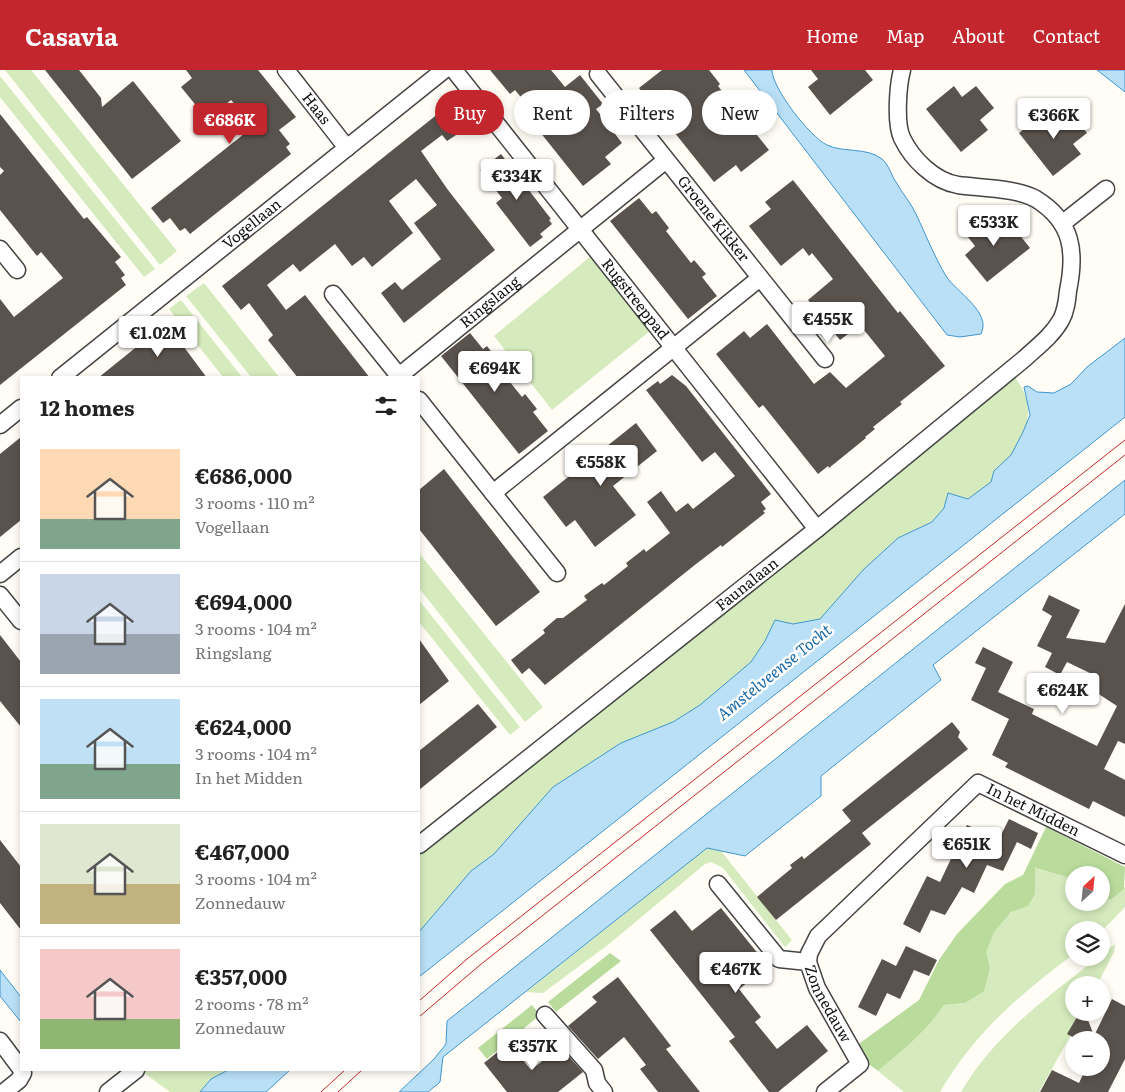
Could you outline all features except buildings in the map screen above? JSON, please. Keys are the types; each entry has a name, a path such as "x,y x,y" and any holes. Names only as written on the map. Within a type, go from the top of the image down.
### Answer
{"street":[{"name":"Haas","path":"286,70 347,148"},
{"name":"Vogellaan","path":"62,376 444,70"},
{"name":"Rugstreeppad","path":"454,70 817,529"},
{"path":"902,70 899,82 901,136 918,160 935,177 956,184 1035,198 1063,223 1106,189"},
{"name":"Groene Kikker","path":"598,74 825,360"},
{"path":"580,230 666,160"},
{"name":"Faunalaan","path":"420,844 817,529 1024,359 1055,329 1065,312 1072,274 1069,235 1063,223"},
{"name":"Ringslang","path":"401,376 580,230"},
{"path":"0,249 17,270"},
{"path":"493,493 760,278"},
{"name":"Ringslang","path":"333,294 399,376"},
{"path":"420,401 557,573"},
{"path":"0,425 20,409"},
{"path":"0,574 20,558"},
{"path":"0,595 20,620"},
{"name":"In het Midden","path":"808,962 809,954 818,936 978,783 1125,855"},
{"name":"Zonnedauw","path":"718,884 779,959 808,962 817,988 860,1064 825,1092"},
{"path":"545,1014 594,1070 597,1083 604,1092"},
{"path":"0,1041 20,1069"},
{"path":"4,1092 19,1080 23,1073 22,1071"},
{"path":"108,1092 135,1071"}],"green space":[{"path":"5,70 31,70 177,251 160,265"},
{"path":"0,76 155,269 144,277 0,97"},
{"path":"591,256 650,331 552,410 494,336"},
{"path":"204,283 278,376 250,376 186,296"},
{"path":"181,300 241,376 222,376 169,309"},
{"path":"1009,370 1023,391 1027,402 1027,422 1018,443 1008,459 997,470 991,482 968,499 948,493 944,508 932,522 898,538 863,570 820,619 793,624 775,620 765,641 751,662 700,705 673,722 621,743 553,787 494,854 471,871 420,931 420,843"},
{"path":"420,554 543,707 525,722 420,589"},
{"path":"420,601 520,727 510,735 420,623"},
{"path":"1046,827 1125,867 1124,889 1110,900 1110,866 1065,866 1065,876 1035,868 1035,894 1028,906 1011,912 994,932 986,952 990,968 984,991 965,1003 944,1005 922,1032 878,1071 857,1055 860,1043 919,1000 939,960 957,934 1005,884 1023,875"},
{"path":"707,848 721,851 792,940 785,947 723,868 711,862 705,864 609,944 543,993 526,992"},
{"path":"1034,868 1065,877 1065,911 1110,911 1110,900 1125,887 1125,907 1110,923 1110,921 1065,921 1065,961 1035,984 983,1033 968,1051 940,1092 904,1092 878,1071 922,1032 944,1005 965,1003 990,968 986,954 992,934 1004,919 1035,894"},
{"path":"1115,944 1110,960 1110,948"},
{"path":"610,953 621,961 556,1012 548,1002"},
{"path":"1087,966 1107,966 1102,976 1074,976"},
{"path":"1065,983 1065,1021 1079,1021 1073,1031 1065,1031 1065,1045 1039,1092 961,1092 993,1048"},
{"path":"532,1005 540,1015 487,1059 478,1048"},
{"path":"141,1071 226,1071 211,1079 200,1092 170,1092"}],"water":[{"path":"744,70 772,70 778,88 793,111 811,132 827,145 841,149 862,151 876,155 884,161 914,210 946,276 982,318 981,334 960,337 947,335 777,113 777,90 759,90"},
{"path":"1097,70 1125,70 1125,92"},
{"name":"Amstelveense Tocht","path":"1125,338 1125,417 420,976 420,931 471,871 494,854 553,787 621,743 673,722 700,705 751,662 765,641 775,620 793,624 820,619 863,570 898,538 932,522 944,508 948,493 968,499 991,482 994,471 1011,455 1030,415 1024,387 1028,386 1037,392 1054,393 1071,384 1087,367"},
{"path":"1125,480 1125,514 933,665 941,680 821,776 821,796 745,856 707,848 443,1057 440,1082 428,1092 399,1092 434,1059 446,1044 447,1021"},
{"path":"0,970 20,996 20,1021 0,996"},
{"path":"226,1071 289,1071 266,1092 200,1092 211,1079"}],"tram line":[{"path":"420,1000 467,959 1125,440"},
{"path":"420,1016 480,965 1125,455"},
{"path":"321,1092 344,1071"},
{"path":"338,1092 361,1071"}]}
